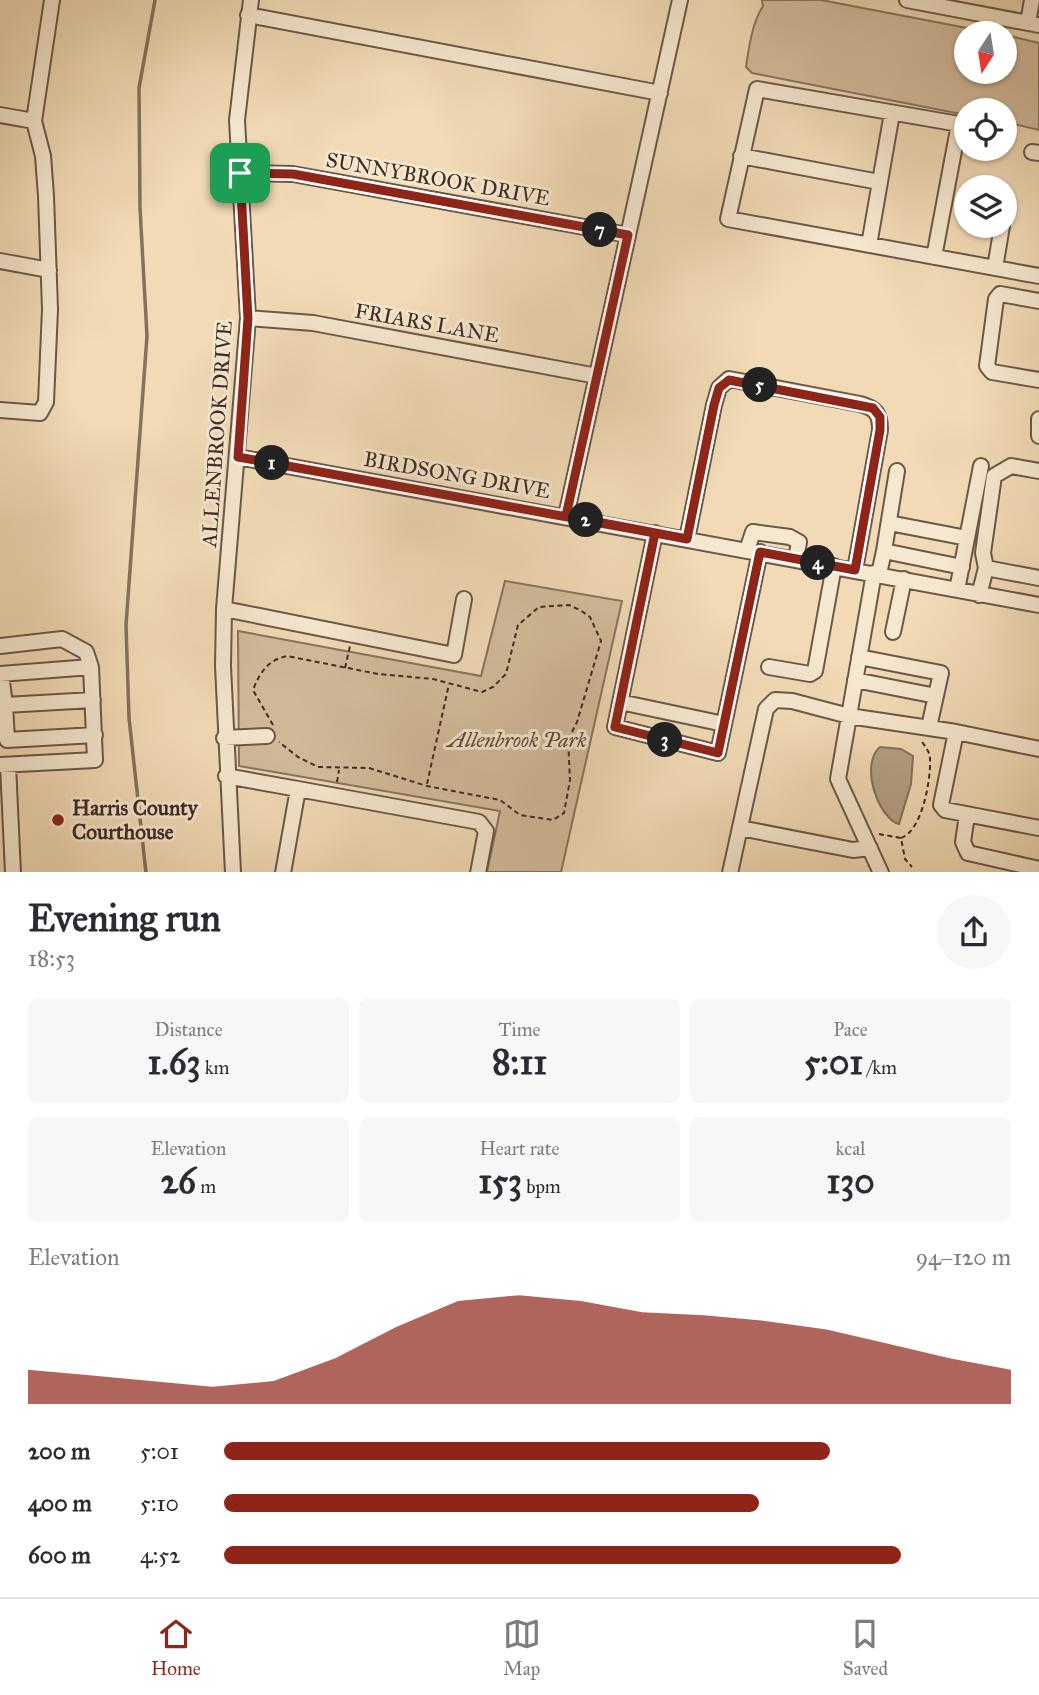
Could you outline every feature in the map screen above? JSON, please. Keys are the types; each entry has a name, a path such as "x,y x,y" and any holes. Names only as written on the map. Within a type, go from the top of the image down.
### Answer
{"street":[{"path":"0,410 40,413 46,402 49,270 43,156 34,121 52,0"},
{"path":"566,516 681,0"},
{"path":"907,0 1033,24 1032,0"},
{"path":"250,7 660,93"},
{"name":"ALLENBROOK DRIVE","path":"233,872 224,738 224,609 248,318 240,173 239,91 250,7"},
{"path":"934,257 959,124 757,89 728,219 934,257 1039,276"},
{"path":"869,245 892,113"},
{"path":"0,115 34,121"},
{"path":"741,156 880,182"},
{"name":"SUNNYBROOK DRIVE","path":"240,173 293,174 628,235"},
{"path":"995,268 1000,238"},
{"path":"0,261 49,270"},
{"path":"1039,301 1000,294 996,299 987,366 992,372 1039,380"},
{"name":"FRIARS LANE","path":"248,318 313,323 597,376"},
{"path":"687,539 719,388 729,380 794,391 860,404 873,408 880,417 855,570"},
{"path":"1039,419 1039,436"},
{"name":"BIRDSONG DRIVE","path":"238,457 1039,605"},
{"path":"957,590 981,466"},
{"path":"979,595 986,568 983,553 994,476 1010,466 1039,471"},
{"path":"881,872 838,779 859,657 876,574 884,551 897,471"},
{"path":"889,523 967,538"},
{"path":"655,533 615,727 718,753 753,551 753,531 790,537 799,542 796,559"},
{"path":"884,551 962,567"},
{"path":"769,667 810,674 815,671 834,566"},
{"path":"986,568 1039,578"},
{"path":"893,632 904,579"},
{"path":"224,609 454,655 464,599"},
{"path":"0,646 62,639 86,652 91,667 95,735 95,760 4,765 13,872"},
{"path":"859,657 941,673 925,732"},
{"path":"91,667 0,674 7,740 95,735"},
{"path":"855,680 936,696"},
{"path":"730,872 766,709 775,700 792,701 925,732 956,732 1039,749"},
{"path":"5,705 93,701"},
{"path":"620,702 724,724"},
{"path":"956,732 941,805 945,810 1039,828"},
{"path":"224,738 271,736"},
{"path":"226,776 479,822 486,831 478,872"},
{"path":"283,872 298,789"},
{"path":"967,815 963,842 968,853 1039,869"},
{"path":"985,818 973,825 968,842 971,847 979,852 1034,862 1039,869"},
{"path":"740,828 853,850 867,843"}],"path":[{"path":"569,605 590,617 601,640 577,722 568,740 570,780 564,813 553,820 542,821 520,815 500,800 427,786 369,768 339,769 318,766 282,747 271,736 272,720 253,690 266,667 276,659 287,656 345,668 449,683 482,692 493,687 506,674 518,625 539,607 569,605"},
{"path":"345,668 352,635"},
{"path":"427,786 449,683"},
{"path":"901,838 916,827 922,808 930,760 925,732"},
{"path":"336,796 339,769"},
{"path":"867,843 887,834 901,838"},
{"path":"901,838 905,859 912,867"}],"green space":[{"path":"762,0 821,0 954,26 954,84 1017,84 1017,38 1039,43 1039,130 1017,125 1017,98 954,98 954,113 752,73 746,67 754,27 763,6"},
{"name":"Allenbrook Park","path":"505,581 622,601 561,872 487,872 500,811 239,766 238,631 481,676"}],"shaded area":[{"path":"880,747 901,749 913,756 911,784 899,824 885,812 874,790 871,766"}],"waterway":[{"path":"146,872 129,718 126,625 147,336 140,208 139,88 155,0"}],"place":[{"name":"Harris County Courthouse","path":"58,820"}],"route":[{"path":"240,173 293,174 628,235 566,516 687,539 714,405 719,388 729,380 873,408 880,417 880,430 855,570 760,552 718,753 615,727 655,533 238,457 248,318 240,173"}]}
